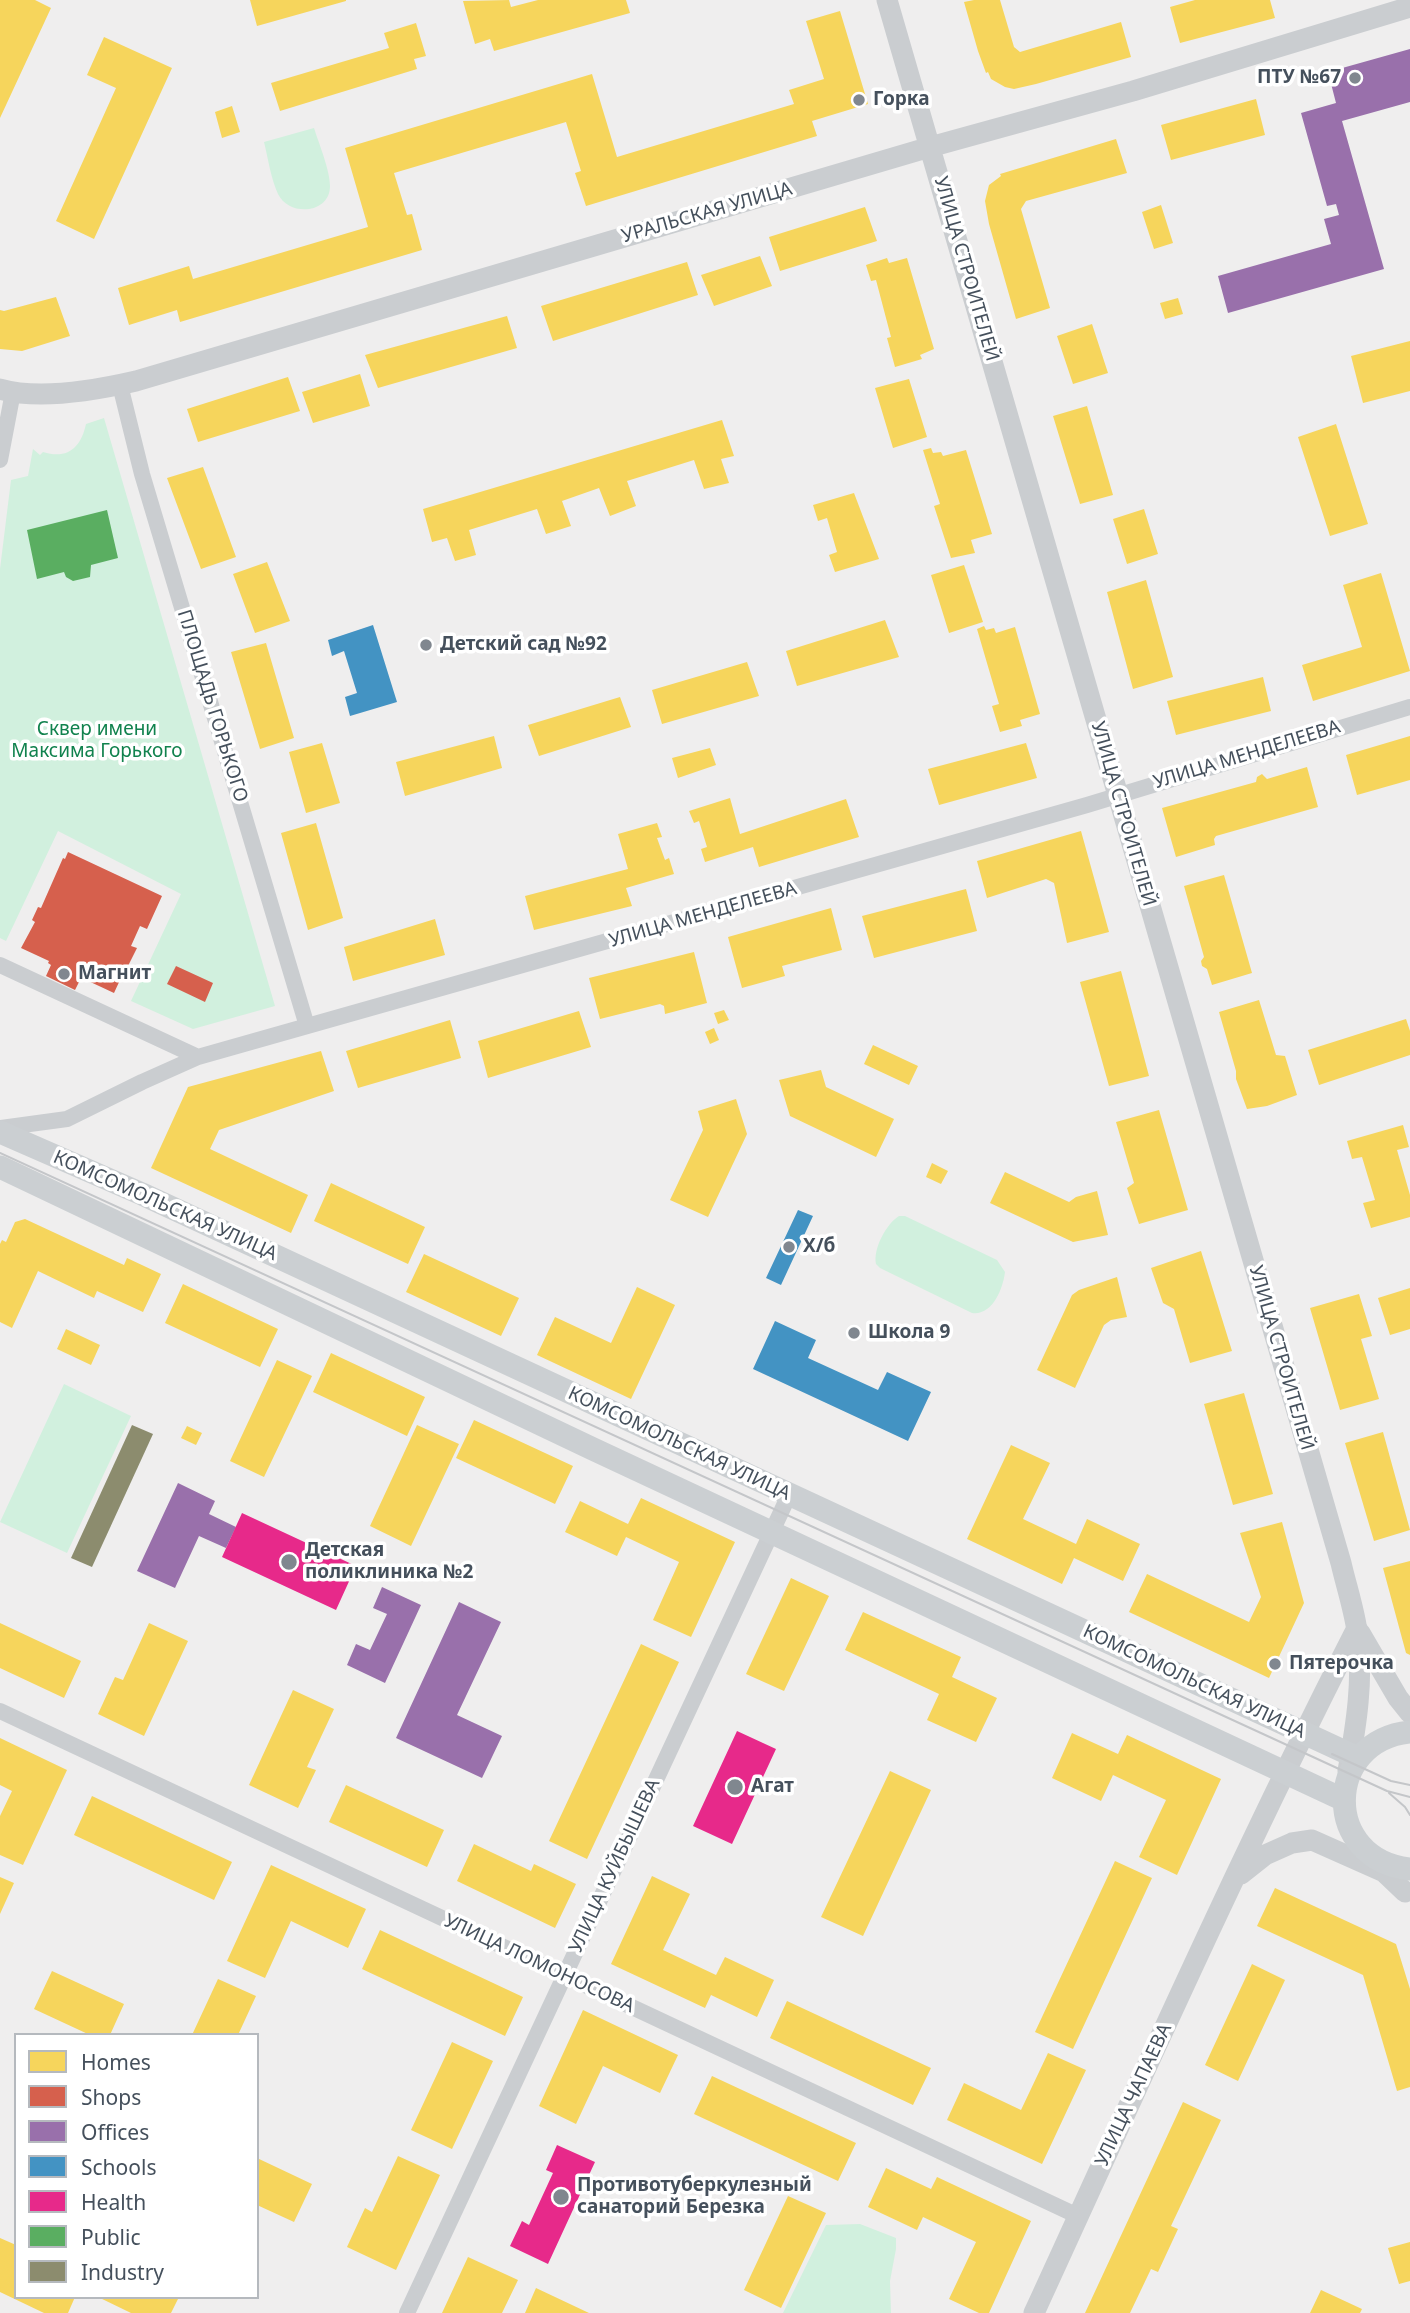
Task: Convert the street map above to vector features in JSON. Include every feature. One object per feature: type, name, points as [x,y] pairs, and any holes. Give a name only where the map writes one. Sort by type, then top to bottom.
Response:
[{"type":"main road","name":"КОМСОМОЛЬСКАЯ УЛИЦА","points":[[0,1130],[1354,1756]]},
{"type":"main road","name":"КОМСОМОЛЬСКАЯ УЛИЦА","points":[[0,1167],[1285,1773],[1344,1793]]},
{"type":"main road","points":[[1408,1886],[1376,1858],[1349,1827],[1344,1793],[1354,1756],[1382,1738],[1410,1732]]},
{"type":"street","name":"УЛИЦА СТРОИТЕЛЕЙ","points":[[887,0],[1341,1563],[1357,1628],[1359,1681],[1354,1756]]},
{"type":"street","name":"УРАЛЬСКАЯ УЛИЦА","points":[[7,391],[39,395],[120,385],[930,147],[1133,91],[1410,7]]},
{"type":"street","name":"ПЛОЩАДЬ ГОРЬКОГО","points":[[120,385],[142,474],[307,1026]]},
{"type":"street","points":[[0,460],[7,391]]},
{"type":"street","name":"УЛИЦА МЕНДЕЛЕЕВА","points":[[0,1130],[67,1119],[198,1057],[1117,795],[1410,707]]},
{"type":"street","points":[[0,965],[198,1057]]},
{"type":"street","name":"УЛИЦА КУЙБЫШЕВА","points":[[407,2313],[789,1495]]},
{"type":"street","name":"УЛИЦА СТРОИТЕЛЕЙ","points":[[1357,1628],[1393,1688],[1410,1704]]},
{"type":"street","name":"УЛИЦА ЧАПАЕВА","points":[[1034,2313],[1209,1932],[1304,1732],[1357,1628]]},
{"type":"street","name":"УЛИЦА СТРОИТЕЛЕЙ","points":[[1382,1670],[1410,1713]]},
{"type":"street","name":"УЛИЦА ЛОМОНОСОВА","points":[[0,1711],[1078,2216]]},
{"type":"street","points":[[1311,1840],[1384,1872],[1408,1886]]},
{"type":"street","name":"УЛИЦА ЧАПАЕВА","points":[[1236,1877],[1265,1855],[1292,1843],[1311,1840],[1350,1846],[1376,1858]]},
{"type":"green space","points":[[314,128],[330,186],[323,202],[316,207],[299,209],[283,201],[278,194],[264,142]]},
{"type":"green space","name":"Сквер имени Максима Горького","points":[[104,418],[275,1006],[193,1029],[131,1001],[181,894],[58,831],[6,941],[0,938],[0,569],[11,480],[28,476],[33,449],[40,455],[43,452],[66,453],[77,445],[86,424]]},
{"type":"green space","points":[[899,1216],[905,1216],[997,1260],[1005,1272],[1002,1286],[991,1306],[979,1313],[972,1313],[880,1268],[876,1264],[879,1244]]},
{"type":"green space","points":[[64,1384],[131,1416],[67,1553],[0,1522]]},
{"type":"green space","points":[[860,2224],[896,2238],[890,2281],[891,2313],[783,2313],[826,2225]]},
{"type":"building: Homes","points":[[0,0],[35,0],[51,8],[0,118]]},
{"type":"building: Homes","points":[[250,0],[346,0],[346,1],[257,26]]},
{"type":"building: Homes","points":[[509,0],[511,7],[538,0],[626,0],[630,13],[494,51],[490,39],[475,44],[463,1]]},
{"type":"building: Homes","points":[[1000,0],[1014,47],[1020,52],[1121,22],[1131,57],[1036,84],[1014,89],[1005,87],[986,73],[978,51],[964,2]]},
{"type":"building: Homes","points":[[1195,0],[1270,0],[1275,18],[1180,43],[1170,7]]},
{"type":"building: Homes","points":[[840,11],[868,104],[812,121],[817,136],[586,206],[575,173],[581,171],[566,122],[394,173],[407,215],[412,214],[422,250],[180,322],[177,310],[129,325],[118,288],[189,266],[193,279],[368,227],[345,148],[592,74],[617,157],[794,104],[789,90],[824,79],[806,21]]},
{"type":"building: Homes","points":[[416,23],[426,56],[414,59],[417,69],[280,111],[271,83],[389,48],[384,33]]},
{"type":"building: Homes","points":[[104,37],[172,68],[94,239],[56,221],[116,88],[87,75]]},
{"type":"building: Homes","points":[[1256,99],[1265,135],[1171,160],[1161,125]]},
{"type":"building: Homes","points":[[232,106],[240,132],[222,138],[215,112]]},
{"type":"building: Homes","points":[[1116,139],[1127,173],[1026,201],[1021,209],[1050,308],[1016,319],[989,224],[985,201],[989,185],[1001,176],[1000,174]]},
{"type":"building: Homes","points":[[1161,205],[1173,243],[1154,249],[1142,212]]},
{"type":"building: Homes","points":[[865,207],[877,241],[780,271],[769,237]]},
{"type":"building: Homes","points":[[760,256],[772,286],[714,306],[701,275]]},
{"type":"building: Homes","points":[[887,258],[889,263],[907,258],[934,349],[920,355],[922,359],[895,367],[887,338],[891,337],[876,280],[871,281],[866,265]]},
{"type":"building: Homes","points":[[687,262],[698,295],[553,341],[541,306]]},
{"type":"building: Homes","points":[[56,297],[70,336],[22,351],[0,349],[0,310]]},
{"type":"building: Homes","points":[[1178,298],[1183,314],[1165,319],[1160,303]]},
{"type":"building: Homes","points":[[507,316],[517,348],[378,388],[365,355]]},
{"type":"building: Homes","points":[[1092,324],[1108,373],[1073,384],[1057,336]]},
{"type":"building: Homes","points":[[1410,341],[1410,391],[1363,403],[1351,356]]},
{"type":"building: Homes","points":[[360,374],[370,406],[313,423],[302,392]]},
{"type":"building: Homes","points":[[288,377],[300,411],[198,442],[187,409]]},
{"type":"building: Homes","points":[[909,379],[927,437],[893,448],[875,388]]},
{"type":"building: Homes","points":[[1087,406],[1113,495],[1080,504],[1053,416]]},
{"type":"building: Homes","points":[[722,420],[734,456],[721,459],[729,483],[704,489],[694,460],[627,481],[636,506],[610,516],[599,488],[562,501],[571,526],[546,534],[537,509],[469,530],[476,555],[455,561],[447,538],[432,542],[423,509]]},
{"type":"building: Homes","points":[[1336,424],[1368,524],[1330,536],[1298,437]]},
{"type":"building: Homes","points":[[931,448],[933,453],[941,452],[943,456],[966,450],[992,534],[971,540],[975,553],[951,558],[934,506],[940,504],[923,450]]},
{"type":"building: Homes","points":[[203,467],[236,557],[201,569],[167,478]]},
{"type":"building: Homes","points":[[854,493],[879,559],[835,572],[829,555],[837,552],[827,518],[818,521],[813,505]]},
{"type":"building: Homes","points":[[1144,509],[1158,554],[1127,564],[1113,519]]},
{"type":"building: Homes","points":[[267,562],[290,621],[255,633],[233,574]]},
{"type":"building: Homes","points":[[964,565],[983,622],[949,633],[931,575]]},
{"type":"building: Homes","points":[[1381,573],[1410,671],[1313,701],[1302,665],[1362,647],[1343,585]]},
{"type":"building: Homes","points":[[1146,580],[1173,677],[1133,689],[1107,592]]},
{"type":"building: Homes","points":[[885,620],[899,657],[797,686],[786,651]]},
{"type":"building: Homes","points":[[984,626],[986,630],[994,628],[996,633],[1015,627],[1040,714],[1020,720],[1022,726],[1000,732],[992,706],[999,704],[977,629]]},
{"type":"building: Homes","points":[[266,643],[294,738],[260,749],[231,652]]},
{"type":"building: Homes","points":[[747,662],[759,696],[662,724],[652,690]]},
{"type":"building: Homes","points":[[1263,677],[1271,711],[1176,735],[1167,701]]},
{"type":"building: Homes","points":[[620,697],[631,727],[539,756],[528,725]]},
{"type":"building: Homes","points":[[494,736],[502,768],[405,796],[396,762]]},
{"type":"building: Homes","points":[[1410,736],[1410,780],[1357,795],[1346,755]]},
{"type":"building: Homes","points":[[322,743],[340,803],[306,813],[289,752]]},
{"type":"building: Homes","points":[[1026,743],[1037,778],[939,805],[928,769]]},
{"type":"building: Homes","points":[[710,748],[716,765],[678,778],[672,758]]},
{"type":"building: Homes","points":[[1307,767],[1318,807],[1216,836],[1215,845],[1176,857],[1162,808],[1256,782],[1257,777],[1262,774],[1267,779]]},
{"type":"building: Homes","points":[[730,798],[740,834],[846,799],[859,837],[759,867],[753,847],[705,862],[701,849],[707,847],[699,821],[694,823],[689,811]]},
{"type":"building: Homes","points":[[316,823],[343,918],[308,930],[281,833]]},
{"type":"building: Homes","points":[[657,823],[662,837],[657,838],[665,860],[669,858],[674,874],[626,888],[632,906],[534,930],[525,896],[628,869],[618,834]]},
{"type":"building: Homes","points":[[1081,831],[1109,932],[1067,943],[1054,883],[1046,879],[987,898],[977,861]]},
{"type":"building: Homes","points":[[1224,875],[1252,973],[1212,985],[1207,969],[1202,966],[1204,957],[1184,886]]},
{"type":"building: Homes","points":[[966,889],[977,931],[874,958],[862,916]]},
{"type":"building: Homes","points":[[831,908],[842,950],[782,966],[785,976],[742,988],[728,937]]},
{"type":"building: Homes","points":[[435,919],[445,955],[353,981],[344,947]]},
{"type":"building: Homes","points":[[694,952],[707,1003],[665,1014],[664,1006],[660,1004],[600,1019],[589,978]]},
{"type":"building: Homes","points":[[1121,971],[1149,1076],[1109,1086],[1080,982]]},
{"type":"building: Homes","points":[[1259,1000],[1276,1055],[1285,1056],[1297,1095],[1267,1106],[1247,1109],[1236,1079],[1219,1012]]},
{"type":"building: Homes","points":[[724,1010],[729,1020],[718,1024],[714,1013]]},
{"type":"building: Homes","points":[[579,1011],[591,1047],[488,1078],[478,1041]]},
{"type":"building: Homes","points":[[1406,1019],[1410,1031],[1410,1055],[1319,1085],[1308,1050]]},
{"type":"building: Homes","points":[[450,1020],[461,1058],[358,1088],[346,1051]]},
{"type":"building: Homes","points":[[714,1028],[719,1040],[710,1044],[705,1032]]},
{"type":"building: Homes","points":[[873,1045],[918,1066],[909,1085],[864,1064]]},
{"type":"building: Homes","points":[[321,1051],[334,1091],[219,1130],[210,1149],[308,1195],[291,1233],[151,1168],[188,1087]]},
{"type":"building: Homes","points":[[821,1070],[826,1087],[894,1119],[876,1157],[790,1116],[779,1080]]},
{"type":"building: Homes","points":[[736,1099],[747,1134],[708,1217],[670,1200],[703,1130],[698,1111]]},
{"type":"building: Homes","points":[[1159,1110],[1188,1210],[1139,1224],[1127,1188],[1134,1183],[1116,1122]]},
{"type":"building: Homes","points":[[1403,1125],[1409,1147],[1397,1150],[1410,1195],[1410,1217],[1371,1228],[1363,1203],[1375,1200],[1362,1157],[1352,1159],[1347,1141]]},
{"type":"building: Homes","points":[[932,1163],[948,1171],[941,1184],[926,1177]]},
{"type":"building: Homes","points":[[1005,1172],[1069,1202],[1097,1191],[1108,1235],[1073,1242],[990,1203]]},
{"type":"building: Homes","points":[[331,1183],[425,1227],[408,1264],[314,1221]]},
{"type":"building: Homes","points":[[25,1219],[124,1265],[127,1258],[161,1274],[143,1312],[97,1291],[94,1298],[38,1271],[12,1328],[0,1322],[0,1244],[2,1240],[6,1242],[15,1222]]},
{"type":"building: Homes","points":[[1201,1251],[1232,1351],[1190,1363],[1174,1309],[1163,1303],[1151,1268]]},
{"type":"building: Homes","points":[[424,1254],[519,1298],[501,1336],[406,1292]]},
{"type":"building: Homes","points":[[1117,1277],[1127,1317],[1111,1320],[1104,1325],[1075,1388],[1037,1370],[1072,1295]]},
{"type":"building: Homes","points":[[183,1284],[278,1329],[260,1367],[165,1323]]},
{"type":"building: Homes","points":[[637,1287],[675,1305],[631,1399],[537,1355],[555,1317],[611,1343]]},
{"type":"building: Homes","points":[[1410,1288],[1410,1329],[1390,1335],[1378,1298]]},
{"type":"building: Homes","points":[[1359,1294],[1372,1336],[1361,1339],[1379,1399],[1340,1410],[1310,1308]]},
{"type":"building: Homes","points":[[66,1329],[100,1345],[91,1365],[57,1349]]},
{"type":"building: Homes","points":[[331,1353],[425,1397],[407,1436],[313,1392]]},
{"type":"building: Homes","points":[[277,1360],[312,1376],[264,1477],[230,1461]]},
{"type":"building: Homes","points":[[1244,1393],[1273,1494],[1233,1505],[1204,1404]]},
{"type":"building: Homes","points":[[474,1420],[573,1466],[555,1504],[456,1458]]},
{"type":"building: Homes","points":[[417,1425],[459,1444],[411,1546],[370,1526]]},
{"type":"building: Homes","points":[[187,1426],[202,1433],[196,1445],[181,1438]]},
{"type":"building: Homes","points":[[1383,1432],[1410,1530],[1374,1541],[1345,1443]]},
{"type":"building: Homes","points":[[1011,1445],[1050,1463],[1023,1519],[1076,1544],[1087,1519],[1140,1544],[1123,1581],[1074,1558],[1062,1584],[967,1539]]},
{"type":"building: Homes","points":[[641,1498],[735,1542],[691,1637],[653,1620],[679,1562],[626,1537],[617,1556],[565,1532],[580,1501],[628,1524]]},
{"type":"building: Homes","points":[[1282,1522],[1304,1603],[1269,1678],[1129,1612],[1147,1574],[1249,1622],[1261,1597],[1240,1533]]},
{"type":"building: Homes","points":[[1410,1561],[1410,1655],[1406,1653],[1383,1568]]},
{"type":"building: Homes","points":[[791,1578],[829,1596],[784,1691],[746,1674]]},
{"type":"building: Homes","points":[[863,1612],[961,1657],[952,1677],[997,1698],[976,1742],[927,1720],[939,1694],[845,1650]]},
{"type":"building: Homes","points":[[0,1623],[81,1661],[64,1698],[0,1668]]},
{"type":"building: Homes","points":[[149,1623],[188,1641],[144,1736],[98,1714],[115,1677],[123,1680]]},
{"type":"building: Homes","points":[[641,1644],[679,1662],[587,1859],[549,1841]]},
{"type":"building: Homes","points":[[293,1690],[334,1709],[307,1767],[316,1770],[298,1808],[249,1785]]},
{"type":"building: Homes","points":[[1072,1733],[1118,1754],[1127,1735],[1221,1779],[1177,1875],[1139,1857],[1166,1800],[1113,1775],[1101,1801],[1052,1778]]},
{"type":"building: Homes","points":[[0,1738],[67,1770],[23,1865],[0,1855],[0,1816],[12,1791],[0,1785]]},
{"type":"building: Homes","points":[[890,1771],[931,1790],[863,1936],[821,1917]]},
{"type":"building: Homes","points":[[346,1785],[444,1830],[427,1867],[329,1822]]},
{"type":"building: Homes","points":[[92,1796],[232,1862],[214,1900],[74,1835]]},
{"type":"building: Homes","points":[[474,1844],[531,1871],[534,1864],[576,1884],[555,1928],[457,1881]]},
{"type":"building: Homes","points":[[1115,1861],[1152,1878],[1073,2049],[1035,2032]]},
{"type":"building: Homes","points":[[271,1865],[366,1909],[348,1948],[291,1921],[265,1978],[227,1961]]},
{"type":"building: Homes","points":[[652,1876],[690,1894],[663,1950],[716,1975],[725,1957],[774,1980],[757,2017],[711,1995],[705,2008],[611,1964]]},
{"type":"building: Homes","points":[[0,1877],[14,1883],[0,1914]]},
{"type":"building: Homes","points":[[1275,1888],[1396,1944],[1410,1989],[1410,2087],[1397,2091],[1363,1975],[1257,1926]]},
{"type":"building: Homes","points":[[380,1930],[523,1997],[505,2036],[362,1969]]},
{"type":"building: Homes","points":[[1252,1964],[1285,1980],[1238,2081],[1205,2065]]},
{"type":"building: Homes","points":[[52,1971],[124,2004],[111,2033],[86,2033],[34,2009]]},
{"type":"building: Homes","points":[[218,1979],[256,1996],[239,2033],[193,2033]]},
{"type":"building: Homes","points":[[787,2001],[931,2068],[913,2105],[770,2038]]},
{"type":"building: Homes","points":[[583,2010],[678,2055],[660,2093],[603,2066],[576,2124],[539,2106]]},
{"type":"building: Homes","points":[[452,2042],[493,2061],[452,2149],[411,2130]]},
{"type":"building: Homes","points":[[1048,2053],[1086,2070],[1042,2164],[947,2120],[964,2083],[1021,2110]]},
{"type":"building: Homes","points":[[712,2076],[856,2143],[838,2181],[694,2114]]},
{"type":"building: Homes","points":[[1183,2102],[1221,2120],[1171,2226],[1178,2229],[1158,2272],[1151,2269],[1130,2313],[1085,2313]]},
{"type":"building: Homes","points":[[398,2156],[440,2175],[396,2270],[347,2247],[365,2208],[372,2212]]},
{"type":"building: Homes","points":[[259,2159],[312,2184],[294,2222],[259,2206]]},
{"type":"building: Homes","points":[[886,2168],[931,2189],[937,2177],[1031,2221],[989,2313],[979,2313],[949,2299],[976,2242],[923,2217],[917,2230],[868,2207]]},
{"type":"building: Homes","points":[[788,2196],[826,2213],[781,2308],[744,2290]]},
{"type":"building: Homes","points":[[0,2238],[14,2244],[14,2299],[0,2292]]},
{"type":"building: Homes","points":[[1410,2242],[1410,2281],[1399,2284],[1388,2248]]},
{"type":"building: Homes","points":[[468,2257],[518,2280],[502,2313],[442,2313]]},
{"type":"building: Homes","points":[[536,2288],[589,2313],[525,2313]]},
{"type":"building: Homes","points":[[1321,2290],[1362,2309],[1360,2313],[1310,2313]]},
{"type":"building: Homes","points":[[15,2299],[74,2299],[68,2313],[44,2313]]},
{"type":"building: Homes","points":[[102,2299],[178,2299],[171,2313],[131,2313]]},
{"type":"building: Shops","points":[[68,852],[162,896],[147,929],[140,926],[131,946],[137,948],[125,972],[119,969],[115,978],[120,980],[114,993],[84,979],[80,980],[75,990],[46,976],[51,965],[49,961],[21,948],[35,922],[32,920],[38,907],[41,908]]},
{"type":"building: Shops","points":[[176,966],[213,983],[205,1002],[167,984]]},
{"type":"building: Offices","points":[[1410,49],[1410,102],[1342,121],[1384,269],[1228,313],[1218,276],[1331,244],[1324,219],[1339,215],[1336,204],[1327,206],[1301,113],[1336,103],[1328,72]]},
{"type":"building: Offices","points":[[178,1483],[215,1501],[209,1514],[236,1527],[226,1548],[199,1536],[175,1588],[137,1571]]},
{"type":"building: Offices","points":[[382,1587],[421,1605],[385,1683],[347,1665],[356,1644],[370,1650],[387,1614],[373,1608]]},
{"type":"building: Offices","points":[[459,1602],[501,1622],[457,1715],[502,1736],[482,1778],[396,1738]]},
{"type":"building: Schools","points":[[373,625],[397,702],[350,716],[345,697],[357,693],[344,651],[332,656],[328,640]]},
{"type":"building: Schools","name":"Х/б","points":[[798,1210],[813,1216],[781,1285],[766,1278]]},
{"type":"building: Schools","points":[[775,1321],[816,1340],[808,1358],[878,1390],[887,1372],[931,1392],[908,1441],[753,1369]]},
{"type":"building: Health","name":"Детская поликлиника №2","points":[[242,1513],[356,1566],[336,1610],[222,1557]]},
{"type":"building: Health","name":"Агат","points":[[737,1731],[776,1749],[732,1844],[693,1826]]},
{"type":"building: Health","name":"Противотуберкулезный санаторий Березка","points":[[557,2145],[595,2162],[548,2264],[510,2246],[522,2221],[529,2225],[553,2173],[546,2170]]},
{"type":"building: Public","points":[[107,510],[118,558],[91,565],[90,577],[73,581],[66,577],[64,572],[37,579],[27,530]]},
{"type":"building: Industry","points":[[132,1425],[153,1434],[92,1567],[71,1558]]},
{"type":"tram line","points":[[0,1153],[1387,1791],[1410,1797]]},
{"type":"tram line","points":[[1332,1754],[1391,1781],[1410,1785]]},
{"type":"tram line","points":[[1389,1793],[1410,1815]]},
{"type":"place","name":"ПТУ №67","points":[[1355,78]]},
{"type":"place","name":"Горка","points":[[859,100]]},
{"type":"place","name":"Детский сад №92","points":[[426,645]]},
{"type":"place","name":"Магнит","points":[[64,974]]},
{"type":"place","name":"Х/б","points":[[789,1247]]},
{"type":"place","name":"Школа 9","points":[[854,1333]]},
{"type":"place","name":"Детская поликлиника №2","points":[[289,1562]]},
{"type":"place","name":"Пятерочка","points":[[1275,1664]]},
{"type":"place","name":"Агат","points":[[735,1787]]},
{"type":"place","name":"Противотуберкулезный санаторий Березка","points":[[561,2197]]}]
